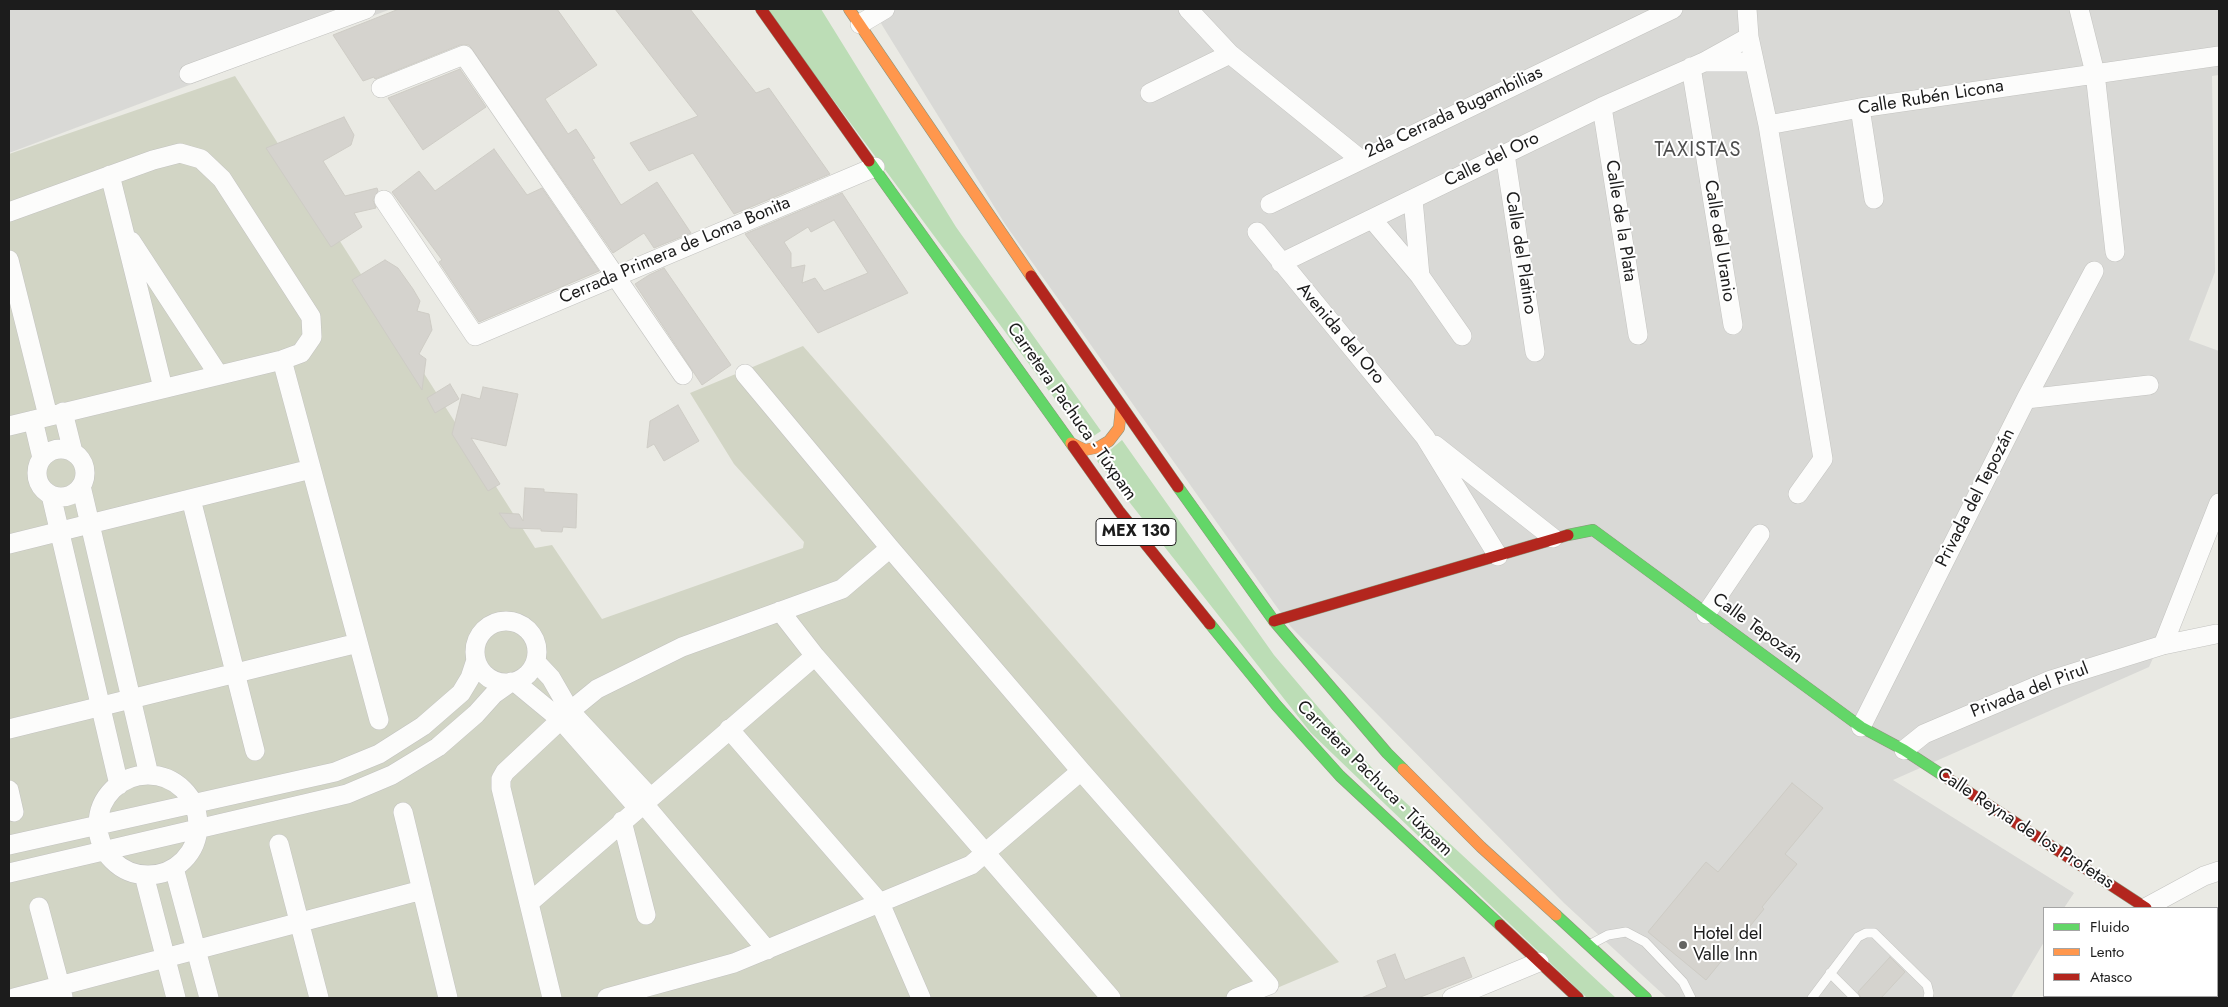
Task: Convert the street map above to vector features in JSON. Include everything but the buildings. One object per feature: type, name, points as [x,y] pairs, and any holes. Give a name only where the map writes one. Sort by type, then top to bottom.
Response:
[{"type":"main road","name":"Carretera Pachuca - Túxpam","points":[[761,9],[1119,511],[1277,706],[1340,776],[1578,998]]},
{"type":"main road","name":"Carretera Pachuca - Túxpam","points":[[854,16],[1120,408],[1274,621],[1387,753],[1481,847],[1646,998]]},
{"type":"main road","points":[[1071,443],[1085,450],[1100,447],[1109,442],[1118,428],[1120,408]]},
{"type":"main road","name":"Calle Tepozán","points":[[1553,538],[1593,530],[1861,726],[1904,750]]},
{"type":"main road","points":[[1274,621],[1498,556],[1553,538]]},
{"type":"main road","name":"Calle Reyna de los Profetas","points":[[1904,750],[2144,907]]},
{"type":"street","points":[[854,16],[884,9]]},
{"type":"street","name":"2da Cerrada Bugambilias","points":[[1188,9],[1230,54],[1360,159],[1673,9]]},
{"type":"street","points":[[1747,9],[1749,37],[1768,124],[1823,459],[1798,494]]},
{"type":"street","points":[[2079,9],[2095,73],[2115,252]]},
{"type":"street","points":[[189,74],[352,11]]},
{"type":"street","name":"Calle del Oro","points":[[1281,263],[1602,107],[1697,64],[1749,37]]},
{"type":"street","points":[[381,88],[464,54],[683,375]]},
{"type":"street","points":[[1150,94],[1230,54]]},
{"type":"street","name":"Calle Rubén Licona","points":[[1768,124],[1860,108],[2219,56]]},
{"type":"street","name":"Calle del Oro","points":[[1697,64],[1754,62]]},
{"type":"street","name":"Calle del Uranio","points":[[1697,64],[1733,326]]},
{"type":"street","name":"Calle de la Plata","points":[[1602,107],[1638,335]]},
{"type":"street","points":[[1860,108],[1874,199]]},
{"type":"street","points":[[9,212],[153,160],[180,153],[202,159],[222,179],[311,317],[312,338],[301,353],[282,360],[9,426]]},
{"type":"street","name":"Calle del Platino","points":[[1505,154],[1536,352]]},
{"type":"street","points":[[1270,204],[1360,159]]},
{"type":"street","name":"Cerrada Primera de Loma Bonita","points":[[384,200],[475,336],[875,167]]},
{"type":"street","points":[[110,176],[163,388]]},
{"type":"street","points":[[1413,199],[1420,276]]},
{"type":"street","points":[[1372,219],[1420,276],[1462,336]]},
{"type":"street","points":[[124,230],[218,374]]},
{"type":"street","name":"Avenida del Oro","points":[[1257,232],[1425,437],[1498,556]]},
{"type":"street","points":[[9,260],[48,416],[73,452],[81,460],[84,468],[85,475],[81,486],[73,494],[66,496],[51,494],[40,486],[37,479],[37,470],[42,458],[48,416]]},
{"type":"street","name":"Privada del Tepozán","points":[[1861,726],[2026,399],[2094,271]]},
{"type":"street","points":[[282,360],[379,720]]},
{"type":"street","points":[[745,374],[890,548],[1081,771],[1269,985],[1236,998]]},
{"type":"street","points":[[2026,399],[2149,385]]},
{"type":"street","name":"Avenida del Oro","points":[[1425,437],[1553,538]]},
{"type":"street","points":[[42,458],[51,451],[59,449],[73,452]]},
{"type":"street","points":[[9,544],[312,469]]},
{"type":"street","points":[[81,486],[149,775]]},
{"type":"street","points":[[51,494],[119,785]]},
{"type":"street","points":[[191,499],[255,751]]},
{"type":"street","points":[[2162,645],[2219,503]]},
{"type":"street","points":[[1706,614],[1760,534]]},
{"type":"street","points":[[552,998],[502,788],[501,779],[504,772],[597,689],[682,647],[842,589],[890,548]]},
{"type":"street","points":[[780,611],[815,656],[1111,998]]},
{"type":"street","points":[[9,873],[347,794],[392,775],[438,747],[476,714],[494,694],[513,682],[531,671],[536,662],[538,652],[536,642],[531,632],[523,625],[507,621],[492,624],[483,631],[475,651],[480,669],[496,681],[513,682],[566,715],[767,950]]},
{"type":"street","name":"Privada del Pirul","points":[[1904,750],[1924,734],[2050,680],[2162,645],[2216,634]]},
{"type":"street","points":[[9,729],[358,643]]},
{"type":"street","points":[[529,902],[815,656]]},
{"type":"street","points":[[9,845],[334,772],[378,754],[423,726],[461,693],[470,678],[476,660]]},
{"type":"street","points":[[536,662],[551,678],[566,715]]},
{"type":"street","points":[[729,729],[880,903],[921,998]]},
{"type":"street","points":[[607,998],[666,991],[971,866],[1081,771]]},
{"type":"street","points":[[149,775],[173,781],[185,790],[194,804],[199,822],[197,840],[189,855],[174,868],[160,874],[144,876],[126,871],[112,860],[105,851],[98,832],[98,816],[104,801],[126,780],[149,775]]},
{"type":"street","points":[[9,790],[14,812]]},
{"type":"street","points":[[403,812],[448,998]]},
{"type":"street","points":[[622,821],[646,915]]},
{"type":"street","points":[[279,844],[319,998]]},
{"type":"street","points":[[174,868],[209,998]]},
{"type":"street","points":[[2148,907],[2204,876],[2219,871]]},
{"type":"street","points":[[144,876],[176,998]]},
{"type":"street","points":[[14,998],[62,992],[165,958],[422,890]]},
{"type":"street","points":[[39,906],[62,992]]},
{"type":"street","points":[[1452,998],[1539,962]]},
{"type":"lane","points":[[1589,945],[1608,935],[1626,932],[1645,942],[1683,982],[1691,998]]},
{"type":"lane","points":[[1812,998],[1858,937],[1866,933],[1874,933],[1927,985],[1928,998]]},
{"type":"lane","points":[[1830,973],[1856,998]]},
{"type":"shaded area","points":[[9,9],[391,9],[9,153]]},
{"type":"shaded area","name":"TAXISTAS","points":[[874,9],[2219,9],[2219,75],[2212,76],[2215,272],[2189,340],[2219,351],[2219,513],[2149,667],[1893,780],[2074,893],[2065,907],[2043,907],[2043,944],[2011,998],[1667,998],[1564,903],[1291,627],[1005,224]]},
{"type":"shaded area","points":[[235,76],[535,548],[552,545],[602,619],[803,548],[804,542],[734,464],[690,393],[803,346],[1339,962],[1253,998],[9,998],[9,154]]},
{"type":"green space","points":[[766,9],[821,9],[956,227],[1101,431],[1086,441]]},
{"type":"green space","points":[[1122,440],[1274,655],[1329,720],[1390,788],[1616,998],[1587,998],[1311,733],[1097,461]]},
{"type":"traffic: fast","points":[[869,161],[1073,446]]},
{"type":"traffic: fast","points":[[1178,487],[1274,621],[1387,753],[1403,769]]},
{"type":"traffic: fast","points":[[1568,535],[1593,530],[1861,727],[1904,750],[1947,778]]},
{"type":"traffic: fast","points":[[1210,624],[1277,706],[1340,776],[1500,925]]},
{"type":"traffic: fast","points":[[1556,915],[1646,998]]},
{"type":"traffic: slow","points":[[849,9],[1031,276]]},
{"type":"traffic: slow","points":[[1071,443],[1085,450],[1099,447],[1109,441],[1119,428],[1121,408]]},
{"type":"traffic: slow","points":[[1403,769],[1481,847],[1556,915]]},
{"type":"traffic: jam","points":[[761,9],[869,161]]},
{"type":"traffic: jam","points":[[1031,276],[1178,487]]},
{"type":"traffic: jam","points":[[1073,446],[1119,511],[1210,624]]},
{"type":"traffic: jam","points":[[1274,621],[1568,535]]},
{"type":"traffic: jam","points":[[1947,778],[2144,907]]},
{"type":"traffic: jam","points":[[1500,925],[1578,998]]},
{"type":"place","name":"Hotel del Valle Inn","points":[[1683,945]]},
{"type":"district","name":"TAXISTAS","points":[[1698,151]]}]
